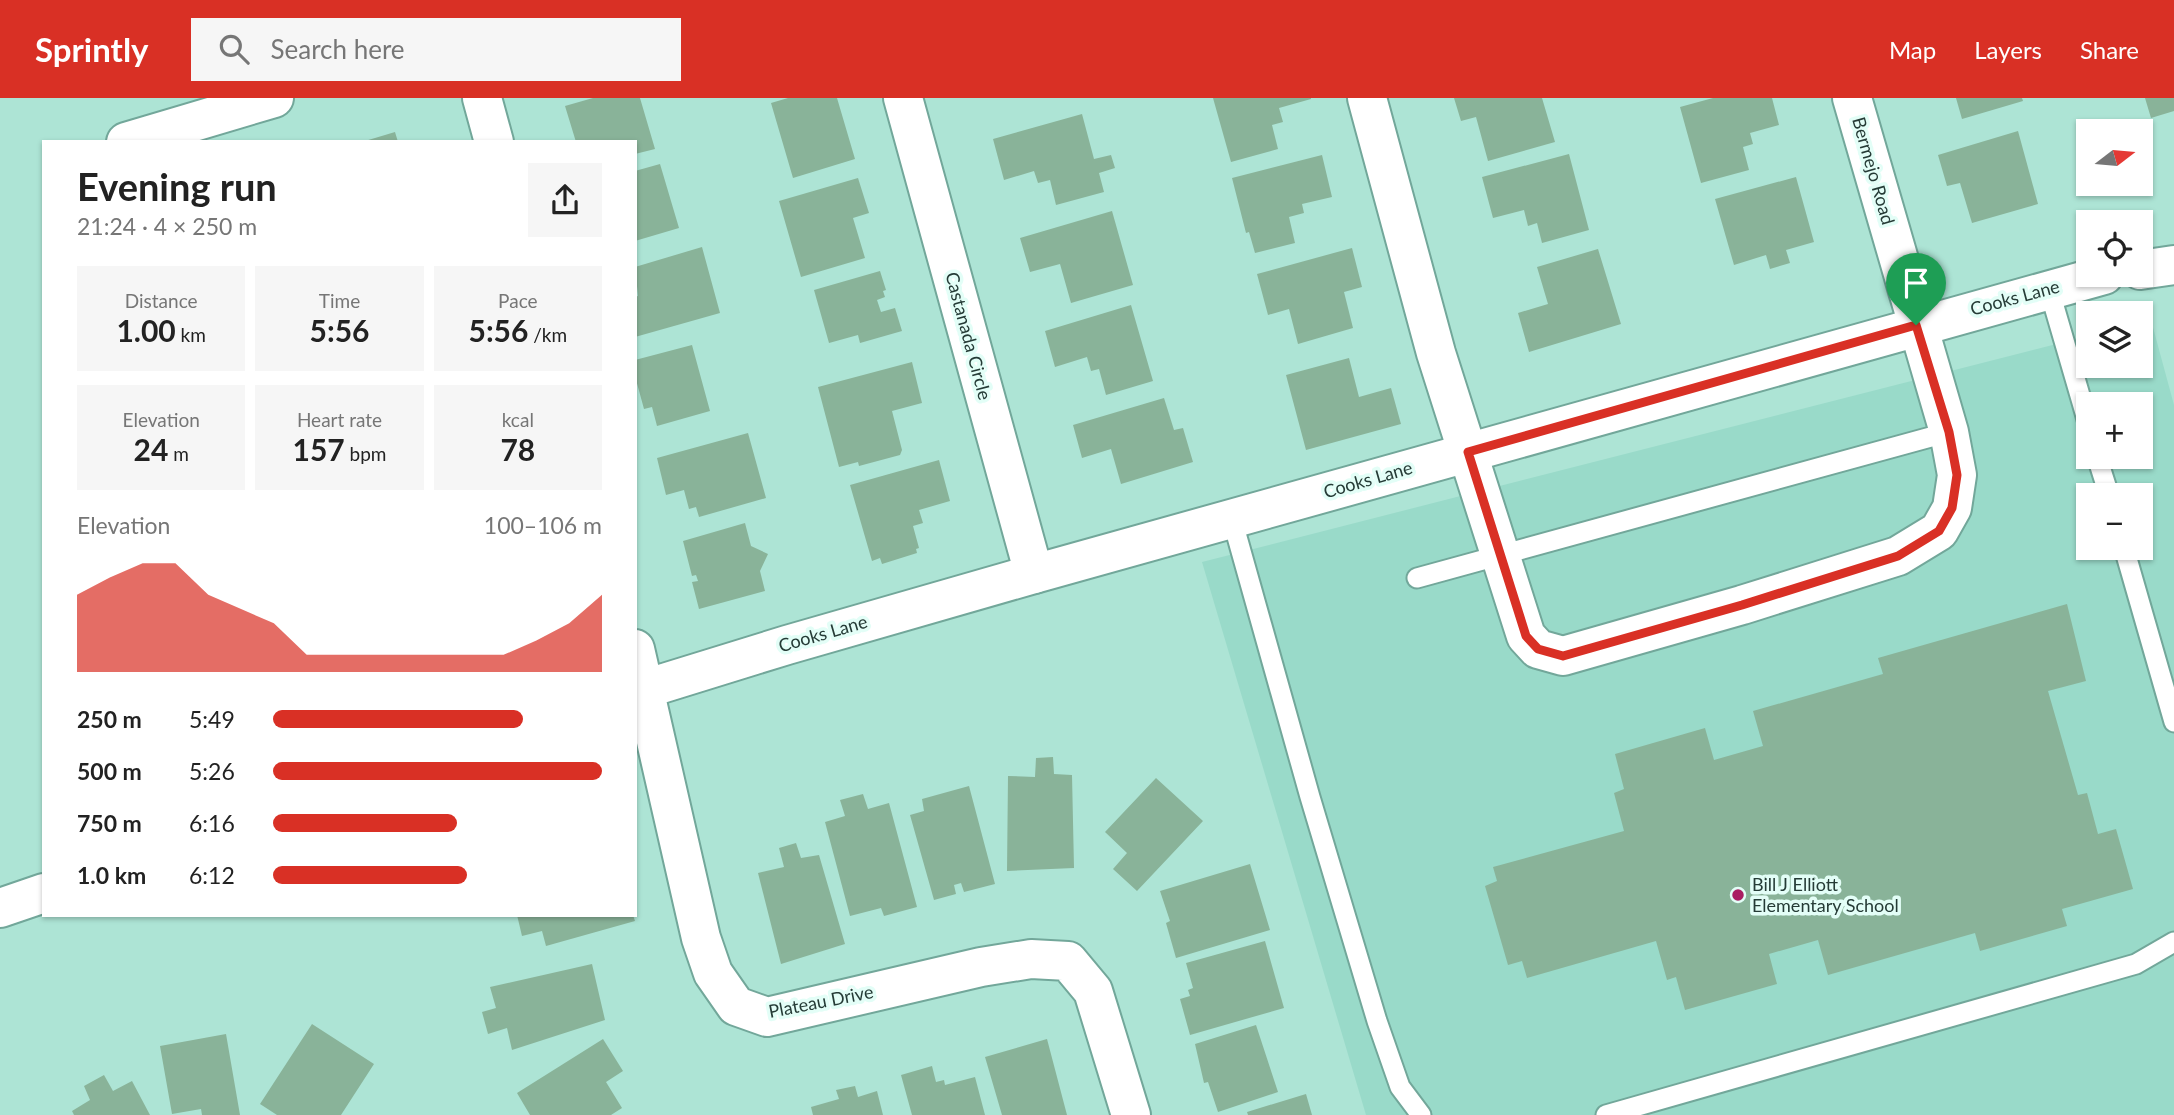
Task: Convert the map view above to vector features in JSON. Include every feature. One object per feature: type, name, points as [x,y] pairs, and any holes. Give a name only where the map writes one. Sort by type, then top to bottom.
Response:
[{"type":"street","points":[[134,140],[274,98]]},
{"type":"street","points":[[482,98],[494,140]]},
{"type":"street","name":"Castanada Circle","points":[[903,98],[1034,574]]},
{"type":"street","points":[[1367,98],[1436,354],[1468,452]]},
{"type":"street","name":"Bermejo Road","points":[[1468,452],[1526,636],[1538,649],[1563,656],[1742,605],[1898,556],[1939,531],[1952,508],[1957,475],[1949,432],[1852,98]]},
{"type":"street","points":[[2153,268],[2174,265]]},
{"type":"street","name":"Cooks Lane","points":[[641,691],[787,645],[1034,574],[2076,282]]},
{"type":"street","points":[[637,663],[641,691]]},
{"type":"street","name":"Plateau Drive","points":[[641,691],[701,938],[713,974],[736,1006],[767,1017],[981,967],[1031,959],[1068,961],[1093,990],[1130,1115]]},
{"type":"street","points":[[0,908],[42,894]]},
{"type":"lane","points":[[2049,289],[2079,392]]},
{"type":"lane","points":[[1417,578],[1949,432]]},
{"type":"lane","points":[[1231,519],[1377,1021],[1400,1087],[1421,1115]]},
{"type":"lane","points":[[2127,560],[2174,722]]},
{"type":"lane","points":[[1605,1115],[2136,964],[2174,942]]},
{"type":"shaded area","name":"Bill J Elliott Elementary School","points":[[2153,327],[2174,405],[2174,1115],[1366,1115],[1202,562],[2076,339],[2076,378],[2153,378]]},
{"type":"building","points":[[593,98],[640,98],[655,149],[637,154],[637,140],[575,140],[565,106]]},
{"type":"building","points":[[788,98],[837,98],[855,159],[793,178],[771,103]]},
{"type":"building","points":[[1213,98],[1311,99],[1279,108],[1283,122],[1272,125],[1278,149],[1231,162]]},
{"type":"building","points":[[1454,98],[1542,98],[1555,142],[1488,161],[1476,117],[1461,121]]},
{"type":"building","points":[[1713,98],[1772,98],[1779,125],[1750,133],[1753,144],[1743,147],[1749,170],[1701,183],[1680,107]]},
{"type":"building","points":[[1956,98],[2022,98],[2023,101],[1962,119]]},
{"type":"building","points":[[2145,98],[2174,98],[2174,111],[2151,118]]},
{"type":"building","points":[[1082,114],[1094,159],[1111,155],[1115,168],[1099,173],[1104,192],[1056,205],[1050,180],[1038,183],[1034,171],[1004,180],[993,139]]},
{"type":"building","points":[[2018,131],[2038,204],[1972,223],[1960,183],[1947,186],[1938,155]]},
{"type":"building","points":[[395,132],[397,140],[368,140]]},
{"type":"building","points":[[1569,154],[1589,230],[1542,243],[1537,223],[1528,226],[1524,210],[1493,218],[1482,177]]},
{"type":"building","points":[[1322,155],[1332,197],[1302,204],[1304,213],[1289,217],[1295,243],[1255,253],[1249,232],[1246,233],[1232,178]]},
{"type":"building","points":[[660,164],[679,228],[637,240],[637,170]]},
{"type":"building","points":[[1796,177],[1814,242],[1786,250],[1790,263],[1770,269],[1766,255],[1734,265],[1715,199]]},
{"type":"building","points":[[858,178],[869,213],[853,218],[865,258],[801,277],[779,201]]},
{"type":"building","points":[[1112,211],[1133,285],[1071,303],[1060,264],[1030,272],[1020,238]]},
{"type":"building","points":[[702,247],[720,313],[637,336],[637,266]]},
{"type":"building","points":[[1352,248],[1362,287],[1344,292],[1353,328],[1298,344],[1289,309],[1268,315],[1257,274]]},
{"type":"building","points":[[1598,249],[1621,324],[1529,352],[1518,313],[1548,304],[1537,267]]},
{"type":"building","points":[[880,271],[886,290],[883,291],[885,297],[877,300],[881,312],[895,308],[902,331],[860,343],[858,335],[829,343],[814,290]]},
{"type":"building","points":[[1131,305],[1153,381],[1106,395],[1099,369],[1091,371],[1087,357],[1055,367],[1045,331]]},
{"type":"building","points":[[692,345],[710,411],[657,426],[652,407],[644,409],[637,383],[637,359]]},
{"type":"building","points":[[1349,358],[1359,397],[1391,388],[1401,424],[1306,450],[1286,375]]},
{"type":"building","points":[[912,362],[922,403],[892,411],[902,450],[900,455],[859,466],[858,462],[839,467],[818,387]]},
{"type":"building","points":[[1164,398],[1174,430],[1183,428],[1193,462],[1121,484],[1111,449],[1082,458],[1073,425]]},
{"type":"building","points":[[748,433],[766,498],[699,517],[696,507],[689,509],[684,490],[666,495],[657,458]]},
{"type":"building","points":[[939,460],[950,501],[919,510],[923,523],[913,526],[919,548],[916,549],[917,553],[882,564],[880,558],[872,561],[850,485]]},
{"type":"building","points":[[745,523],[751,546],[768,554],[760,571],[765,591],[699,609],[692,582],[698,581],[696,575],[692,576],[683,541]]},
{"type":"building","points":[[2067,604],[2086,681],[2048,691],[2078,795],[2087,793],[2098,834],[2116,829],[2133,889],[2062,909],[2067,926],[1980,951],[1975,933],[1828,975],[1818,940],[1769,954],[1777,984],[1685,1010],[1676,977],[1667,980],[1656,941],[1527,978],[1522,961],[1508,965],[1485,886],[1497,881],[1493,867],[1624,831],[1614,793],[1624,789],[1615,754],[1705,728],[1714,760],[1763,746],[1753,711],[1883,674],[1878,658]]},
{"type":"building","points":[[1053,757],[1054,774],[1072,775],[1074,868],[1007,871],[1008,776],[1035,777],[1036,758]]},
{"type":"building","points":[[1156,778],[1203,821],[1137,891],[1113,869],[1127,853],[1105,832]]},
{"type":"building","points":[[969,786],[995,884],[964,892],[961,883],[954,885],[956,894],[934,900],[910,815],[924,811],[922,799]]},
{"type":"building","points":[[863,794],[868,809],[889,803],[917,907],[884,916],[881,908],[850,916],[825,822],[845,816],[840,800]]},
{"type":"building","points":[[796,843],[801,858],[819,855],[845,944],[781,964],[758,873],[784,867],[779,848]]},
{"type":"building","points":[[1250,864],[1270,930],[1176,958],[1166,923],[1170,921],[1160,891]]},
{"type":"building","points":[[517,917],[634,917],[635,921],[546,946],[542,931],[522,936]]},
{"type":"building","points":[[1265,941],[1284,1008],[1190,1035],[1180,999],[1190,996],[1188,990],[1193,988],[1186,963]]},
{"type":"building","points":[[592,964],[605,1020],[512,1050],[507,1028],[488,1034],[482,1012],[496,1008],[490,987]]},
{"type":"building","points":[[312,1024],[374,1064],[341,1115],[277,1115],[260,1104]]},
{"type":"building","points":[[1256,1025],[1278,1092],[1218,1112],[1208,1082],[1204,1083],[1195,1044]]},
{"type":"building","points":[[226,1034],[240,1115],[202,1115],[201,1109],[172,1114],[160,1046]]},
{"type":"building","points":[[603,1039],[623,1071],[606,1082],[622,1108],[611,1115],[530,1115],[517,1093]]},
{"type":"building","points":[[1047,1039],[1067,1115],[1002,1115],[985,1057]]},
{"type":"building","points":[[932,1066],[936,1082],[944,1080],[945,1085],[975,1077],[985,1115],[912,1115],[901,1075]]},
{"type":"building","points":[[104,1075],[113,1091],[132,1081],[150,1115],[74,1115],[72,1111],[90,1100],[84,1086]]},
{"type":"building","points":[[855,1086],[858,1097],[877,1091],[883,1115],[813,1115],[811,1107],[839,1099],[836,1090]]},
{"type":"building","points":[[1306,1094],[1312,1115],[1248,1115],[1247,1112]]},
{"type":"place","name":"Bill J Elliott Elementary School","points":[[1738,895]]},
{"type":"route","points":[[1916,325],[1949,432],[1957,475],[1952,508],[1939,531],[1898,556],[1742,605],[1563,656],[1538,649],[1526,636],[1468,452],[1916,325]]}]
